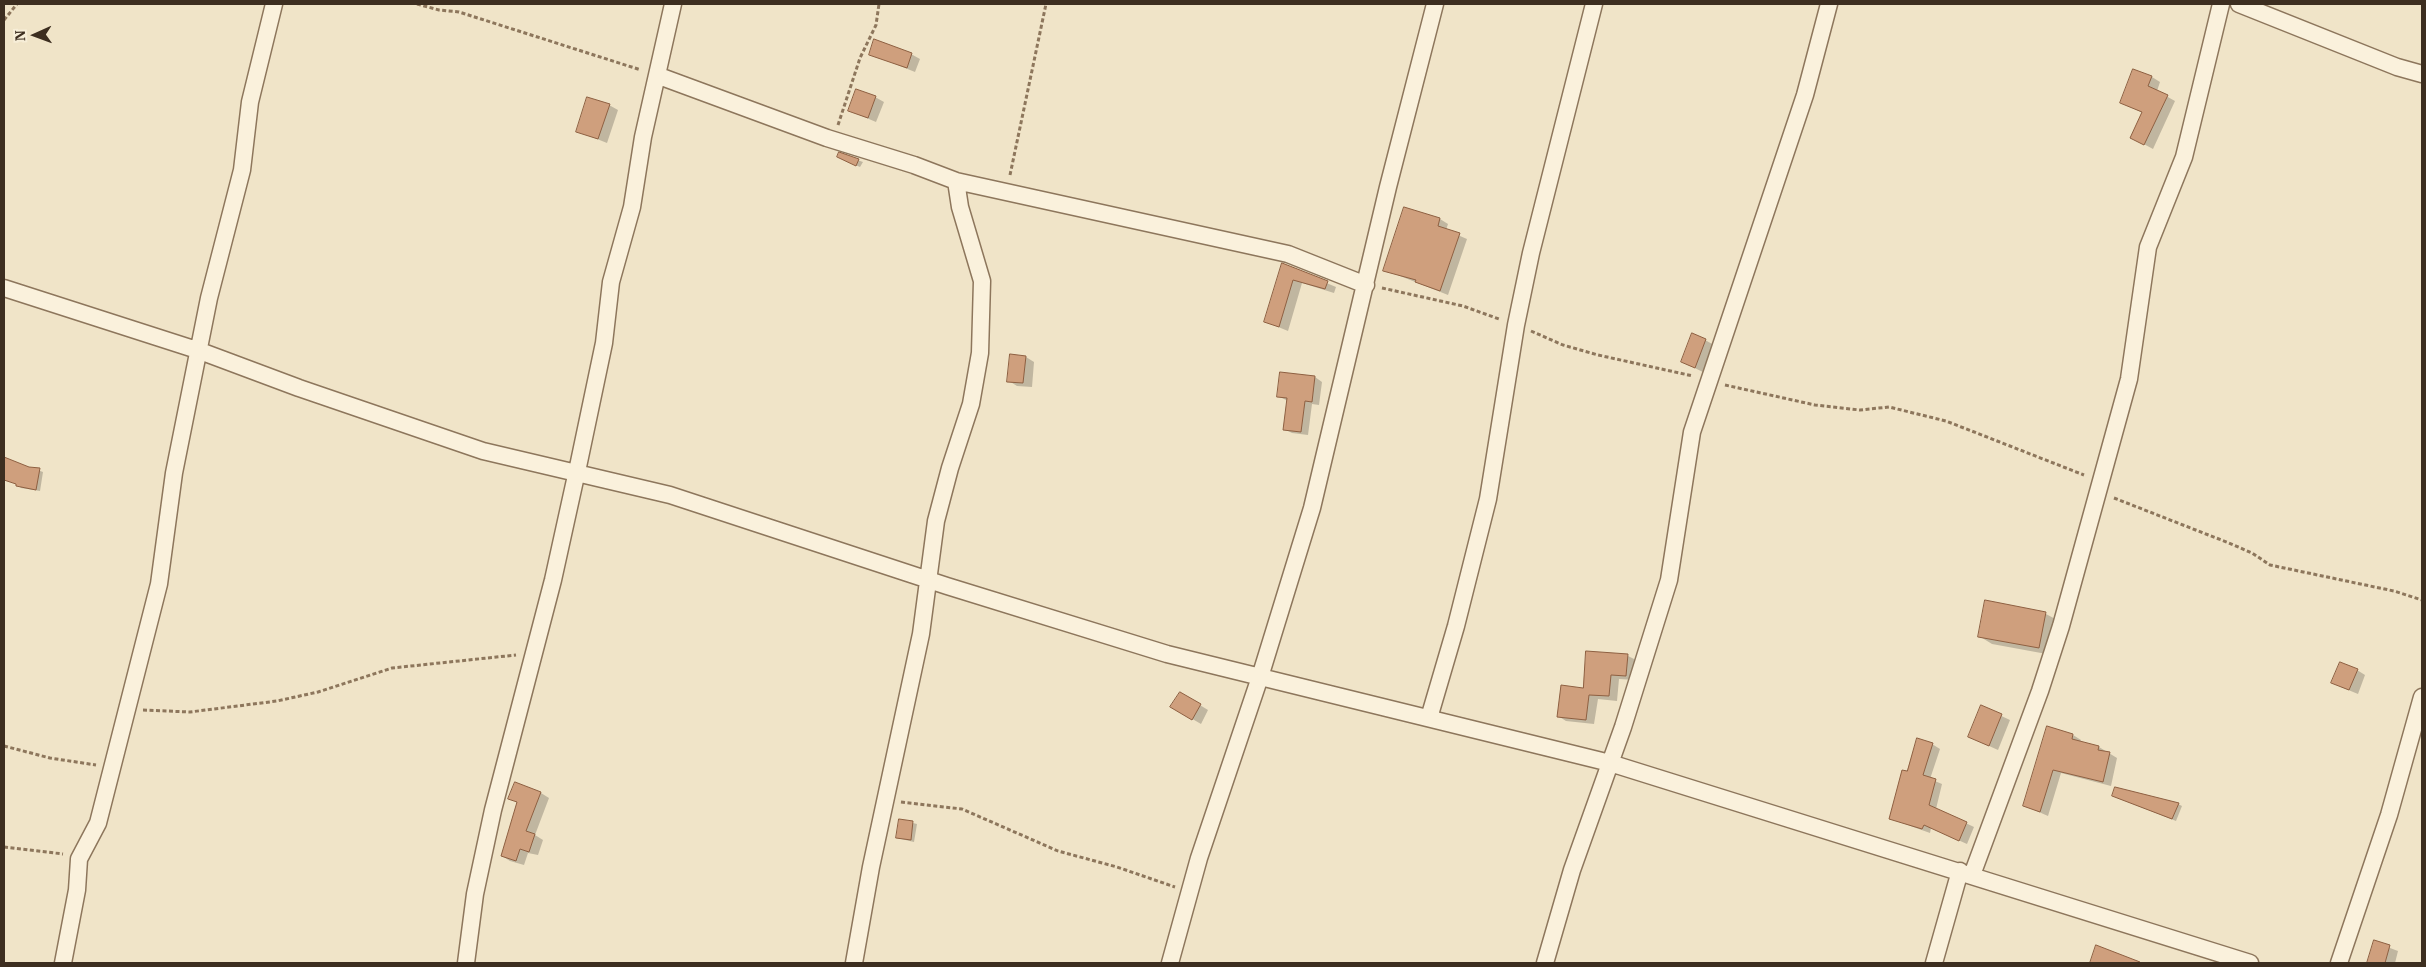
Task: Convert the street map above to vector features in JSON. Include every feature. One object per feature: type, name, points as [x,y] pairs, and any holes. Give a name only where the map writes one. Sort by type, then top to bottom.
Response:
[{"type":"street","points":[[63,963],[77,890],[80,857],[97,827],[159,584],[172,480],[215,271],[240,178],[250,102],[274,4]]},
{"type":"street","points":[[466,963],[475,894],[493,810],[532,653],[553,580],[577,473],[604,343],[611,282],[632,207],[639,175],[643,137],[673,4]]},
{"type":"street","points":[[1170,963],[1190,892],[1260,677],[1312,508],[1388,187],[1435,4]]},
{"type":"street","points":[[1429,718],[1456,626],[1488,499],[1516,325],[1531,253],[1594,4]]},
{"type":"street","points":[[1545,963],[1572,870],[1623,727],[1669,580],[1692,432],[1805,96],[1829,4]]},
{"type":"street","points":[[1934,963],[1966,873],[2040,691],[2061,626],[2129,380],[2148,247],[2184,157],[2221,4]]},
{"type":"street","points":[[2239,4],[2397,67],[2422,74]]},
{"type":"street","points":[[658,76],[834,140],[956,181],[1288,254],[1366,284]]},
{"type":"street","points":[[854,963],[921,634],[936,521],[950,468],[971,404],[980,353],[982,281],[960,207],[956,181]]},
{"type":"street","points":[[4,288],[200,351],[299,388],[483,451],[670,495],[1166,654],[1610,762],[2250,963]]},
{"type":"street","points":[[2339,963],[2389,815],[2422,697]]},
{"type":"path","points":[[4,20],[17,4]]},
{"type":"path","points":[[417,4],[439,10],[459,12],[658,76]]},
{"type":"path","points":[[834,140],[842,109],[860,58],[876,25],[879,4]]},
{"type":"path","points":[[1006,192],[1016,156],[1046,4]]},
{"type":"path","points":[[1366,284],[1463,306],[1516,325],[1563,345],[1645,367],[1815,405],[1860,410],[1889,407],[1946,421],[2083,473],[2098,492],[2229,543],[2252,553],[2270,565],[2394,591],[2422,600]]},
{"type":"path","points":[[128,710],[190,712],[238,704],[277,701],[318,692],[392,668],[532,653]]},
{"type":"path","points":[[4,746],[63,761],[96,765],[113,764]]},
{"type":"path","points":[[886,800],[962,809],[1058,851],[1117,867],[1190,892]]},
{"type":"path","points":[[4,847],[80,857]]},
{"type":"building","points":[[874,39],[912,53],[907,68],[869,55]]},
{"type":"building","points":[[2133,69],[2152,76],[2148,86],[2168,95],[2144,145],[2130,138],[2142,112],[2120,103]]},
{"type":"building","points":[[856,89],[876,96],[868,118],[848,111]]},
{"type":"building","points":[[587,97],[610,104],[598,139],[576,132]]},
{"type":"building","points":[[839,152],[859,159],[856,166],[837,157]]},
{"type":"building","points":[[1404,207],[1440,218],[1438,226],[1460,233],[1440,291],[1415,282],[1416,280],[1383,271]]},
{"type":"building","points":[[1282,263],[1328,281],[1325,289],[1293,280],[1279,327],[1264,322]]},
{"type":"building","points":[[1692,333],[1706,339],[1695,368],[1681,362]]},
{"type":"building","points":[[1010,354],[1026,356],[1023,383],[1007,382]]},
{"type":"building","points":[[1280,372],[1315,376],[1312,402],[1305,401],[1301,432],[1283,430],[1287,398],[1277,397]]},
{"type":"building","points":[[4,457],[29,467],[40,468],[36,490],[16,486],[16,484],[4,480]]},
{"type":"building","points":[[1985,600],[2046,612],[2039,648],[1978,637]]},
{"type":"building","points":[[1586,651],[1628,654],[1626,676],[1611,675],[1609,696],[1589,695],[1586,720],[1557,717],[1561,685],[1583,688]]},
{"type":"building","points":[[2340,662],[2358,669],[2349,690],[2331,683]]},
{"type":"building","points":[[1180,692],[1201,704],[1192,720],[1170,707]]},
{"type":"building","points":[[1981,705],[2002,714],[1989,746],[1968,737]]},
{"type":"building","points":[[2047,726],[2073,734],[2072,739],[2099,746],[2098,750],[2110,752],[2103,782],[2053,770],[2040,812],[2023,806]]},
{"type":"building","points":[[1917,738],[1933,743],[1923,775],[1936,779],[1929,805],[1967,822],[1959,841],[1924,825],[1922,829],[1889,819],[1902,770],[1907,771]]},
{"type":"building","points":[[515,782],[541,792],[526,831],[535,834],[529,852],[520,849],[516,861],[501,856],[517,802],[508,799]]},
{"type":"building","points":[[2115,787],[2179,803],[2172,819],[2112,796]]},
{"type":"building","points":[[899,819],[913,821],[911,840],[896,838]]},
{"type":"building","points":[[2374,940],[2390,945],[2385,963],[2367,963]]},
{"type":"building","points":[[2096,945],[2140,962],[2140,963],[2090,963]]}]
